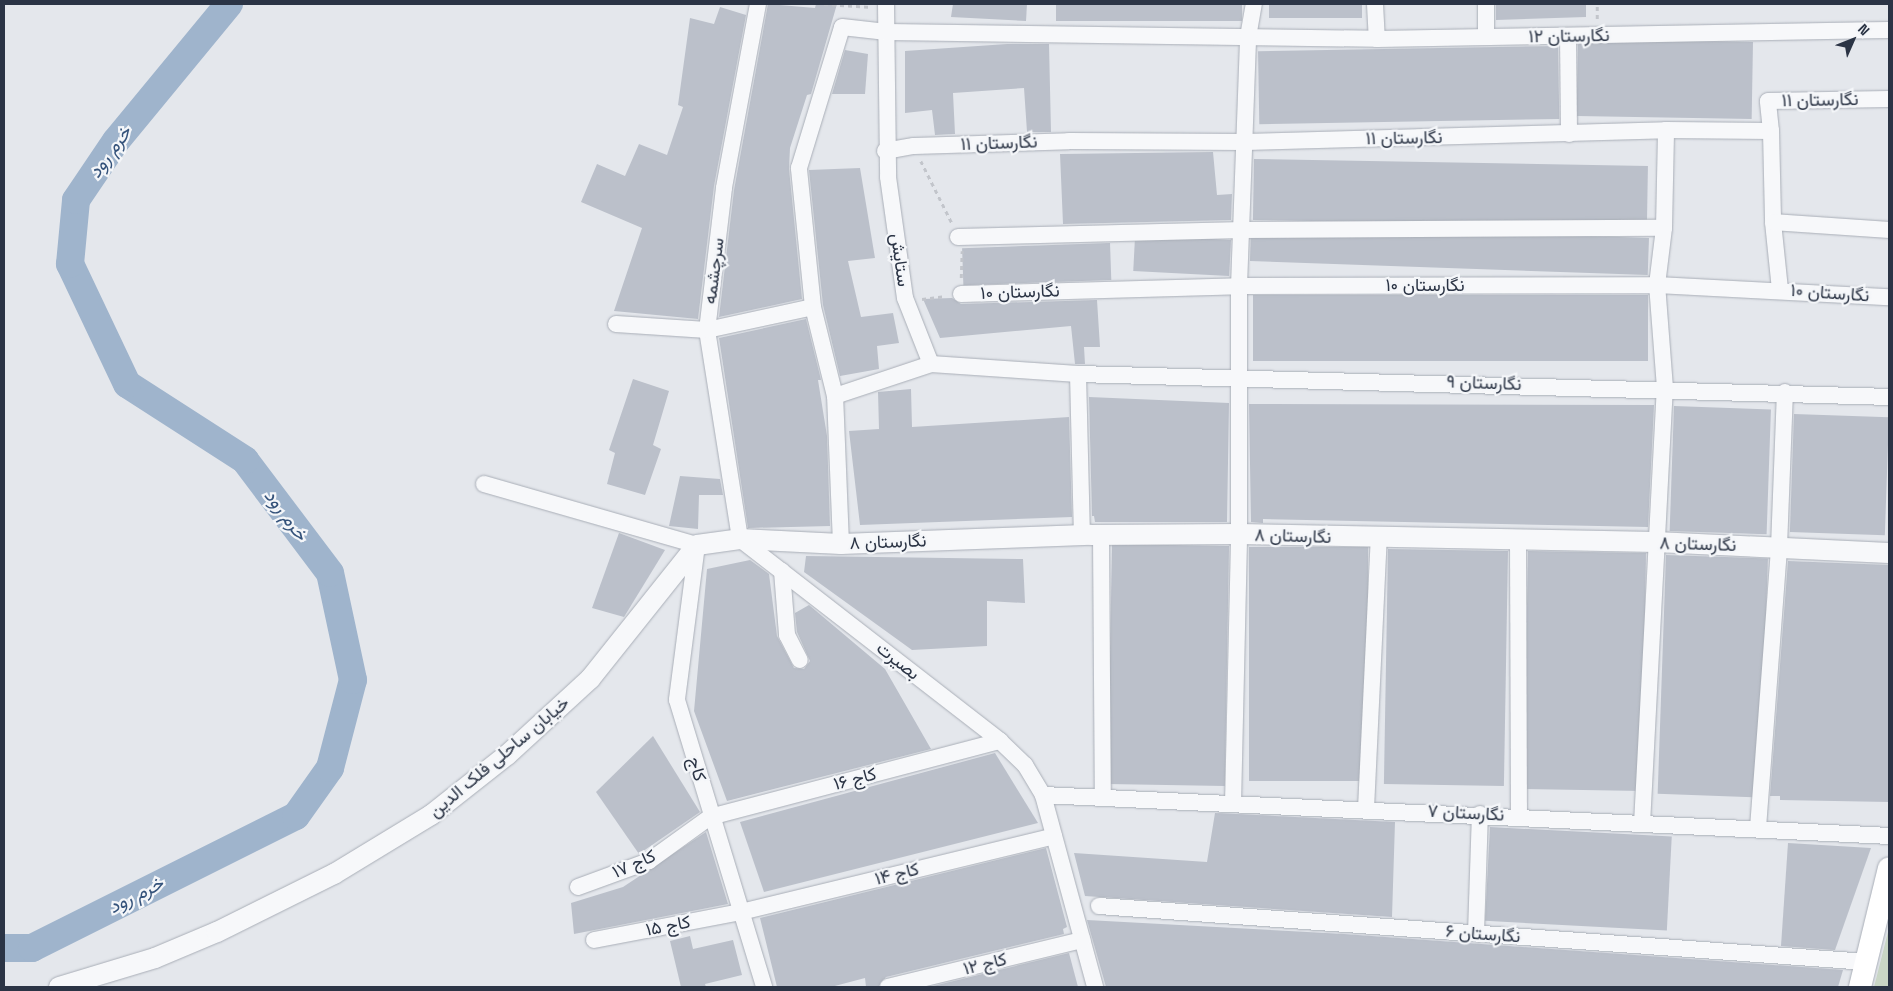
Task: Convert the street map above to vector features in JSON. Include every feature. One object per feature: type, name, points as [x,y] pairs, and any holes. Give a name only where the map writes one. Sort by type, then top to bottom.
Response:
[{"type":"main road","points":[[1860,987],[1889,868]]},
{"type":"street","name":"سرچشمه","points":[[740,539],[707,330],[724,188],[758,4]]},
{"type":"street","points":[[1233,804],[1239,534],[1239,286],[1243,230],[1248,37],[1254,4]]},
{"type":"street","points":[[1375,4],[1377,39]]},
{"type":"street","points":[[1486,4],[1486,37]]},
{"type":"street","name":"ستایش","points":[[886,6],[885,150],[905,298],[931,364]]},
{"type":"street","name":"نگارستان ۱۲","points":[[813,307],[799,168],[842,27],[886,32],[1377,39],[1889,30]]},
{"type":"street","points":[[1568,36],[1569,134]]},
{"type":"street","name":"نگارستان ۱۱","points":[[885,150],[914,146],[1069,141],[1246,142],[1666,130],[1771,131],[1768,101],[1889,99]]},
{"type":"street","points":[[1642,824],[1665,388],[1658,285],[1664,228],[1666,130]]},
{"type":"street","points":[[1771,131],[1773,222],[1780,290]]},
{"type":"street","points":[[1773,222],[1889,230]]},
{"type":"street","points":[[958,237],[1243,230],[1664,228]]},
{"type":"street","name":"نگارستان ۱۰","points":[[961,294],[1239,286],[1658,285],[1889,297]]},
{"type":"street","points":[[616,324],[707,330],[813,307],[835,396],[841,544]]},
{"type":"street","points":[[835,396],[931,364],[1078,374],[1092,535],[1103,798]]},
{"type":"street","name":"نگارستان ۹","points":[[1078,374],[1240,376],[1665,388],[1889,397]]},
{"type":"street","points":[[1758,828],[1779,547],[1785,392]]},
{"type":"street","points":[[484,484],[697,545]]},
{"type":"street","name":"نگارستان ۸","points":[[697,545],[740,539],[841,544],[1092,535],[1239,534],[1518,541],[1656,542],[1889,553]]},
{"type":"street","points":[[1366,809],[1380,538]]},
{"type":"street","name":"بصیرت","points":[[740,539],[1000,741],[1025,764],[1043,794],[1095,987]]},
{"type":"street","points":[[1518,541],[1518,816]]},
{"type":"street","name":"کاج","points":[[697,545],[677,700],[710,817],[764,987]]},
{"type":"street","name":"خیابان ساحلی فلک الدین","points":[[59,987],[155,958],[217,932],[334,874],[431,815],[507,755],[590,679],[697,545]]},
{"type":"street","points":[[782,571],[786,634],[800,660]]},
{"type":"street","name":"کاج ۱۶","points":[[710,817],[1000,741]]},
{"type":"street","name":"نگارستان ۷","points":[[1043,794],[1480,814],[1889,836]]},
{"type":"street","points":[[1476,933],[1480,814]]},
{"type":"street","name":"کاج ۱۷","points":[[578,887],[649,860],[710,817]]},
{"type":"street","name":"کاج ۱۴","points":[[741,912],[1054,836]]},
{"type":"street","name":"نگارستان ۶","points":[[1099,906],[1867,962]]},
{"type":"street","name":"کاج ۱۵","points":[[594,940],[741,912]]},
{"type":"street","name":"کاج ۱۲","points":[[888,987],[1082,940]]},
{"type":"path","points":[[824,4],[886,6]]},
{"type":"green space","points":[[1889,928],[1889,987],[1874,987]]},
{"type":"building","points":[[768,4],[815,8],[816,4],[837,4],[811,94],[807,95],[790,148],[789,169],[802,299],[719,317],[734,190]]},
{"type":"building","points":[[953,4],[1027,4],[1026,21],[951,17]]},
{"type":"building","points":[[1056,4],[1242,4],[1242,21],[1056,21]]},
{"type":"building","points":[[1269,4],[1362,4],[1362,18],[1269,18]]},
{"type":"building","points":[[1496,4],[1586,4],[1586,17],[1496,20]]},
{"type":"building","points":[[720,7],[746,15],[714,186],[698,319],[614,311],[642,228],[581,202],[597,164],[625,176],[639,144],[667,155],[683,107],[678,105],[690,18],[714,24]]},
{"type":"building","points":[[1578,39],[1753,42],[1752,119],[1577,116]]},
{"type":"building","points":[[1007,44],[1049,44],[1051,132],[1027,132],[1024,88],[953,93],[955,134],[935,135],[932,110],[905,113],[905,51]]},
{"type":"building","points":[[1558,46],[1559,119],[1259,124],[1258,51]]},
{"type":"building","points":[[845,50],[868,54],[865,94],[832,94]]},
{"type":"building","points":[[1213,152],[1217,195],[1232,194],[1231,220],[1063,224],[1060,154]]},
{"type":"building","points":[[1254,159],[1648,166],[1647,227],[1253,220]]},
{"type":"building","points":[[860,168],[875,258],[848,261],[861,317],[893,313],[899,343],[877,346],[879,369],[840,376],[823,305],[809,170]]},
{"type":"building","points":[[1251,224],[1649,238],[1648,275],[1250,261]]},
{"type":"building","points":[[1135,235],[1231,240],[1229,276],[1133,271]]},
{"type":"building","points":[[1110,243],[1111,280],[963,285],[962,248]]},
{"type":"building","points":[[1253,295],[1648,295],[1648,361],[1253,361]]},
{"type":"building","points":[[952,298],[961,304],[1097,300],[1100,347],[1084,347],[1085,364],[1075,364],[1071,326],[940,338],[923,299]]},
{"type":"building","points":[[806,319],[821,380],[818,380],[827,436],[830,526],[748,528],[719,338]]},
{"type":"building","points":[[633,379],[669,391],[653,445],[661,449],[645,495],[607,484],[615,453],[609,450]]},
{"type":"building","points":[[911,389],[912,427],[1069,417],[1072,517],[860,525],[849,431],[879,429],[878,392]]},
{"type":"building","points":[[1089,397],[1229,403],[1227,522],[1095,522],[1094,516],[1092,516]]},
{"type":"building","points":[[1249,404],[1654,405],[1648,527],[1263,519],[1263,523],[1251,522]]},
{"type":"building","points":[[1674,406],[1771,409],[1767,534],[1670,531]]},
{"type":"building","points":[[1794,414],[1889,417],[1885,535],[1790,532]]},
{"type":"building","points":[[680,476],[720,479],[723,495],[699,495],[698,529],[669,526]]},
{"type":"building","points":[[619,533],[665,550],[624,617],[592,608]]},
{"type":"building","points":[[1112,544],[1229,546],[1225,786],[1108,784]]},
{"type":"building","points":[[1249,547],[1368,547],[1368,781],[1249,781]]},
{"type":"building","points":[[1388,549],[1508,551],[1504,786],[1384,784]]},
{"type":"building","points":[[1528,551],[1646,553],[1642,791],[1524,789]]},
{"type":"building","points":[[1666,555],[1768,559],[1760,797],[1658,794]]},
{"type":"building","points":[[806,556],[1023,559],[1025,603],[987,601],[987,646],[912,650],[804,572]]},
{"type":"building","points":[[750,560],[769,574],[777,636],[794,668],[804,669],[810,661],[797,632],[795,613],[809,605],[885,669],[931,749],[727,801],[694,711],[707,569]]},
{"type":"building","points":[[1788,561],[1889,565],[1889,802],[1780,800],[1780,796],[1770,796]]},
{"type":"building","points":[[653,736],[700,812],[639,854],[596,792]]},
{"type":"building","points":[[995,753],[1038,823],[764,892],[740,822]]},
{"type":"building","points":[[1215,813],[1395,822],[1392,917],[1085,896],[1074,853],[1207,862]]},
{"type":"building","points":[[1490,827],[1672,837],[1667,930],[1485,921]]},
{"type":"building","points":[[706,832],[728,904],[574,934],[571,903],[623,887]]},
{"type":"building","points":[[1788,843],[1871,848],[1835,950],[1781,946]]},
{"type":"building","points":[[1046,848],[1067,927],[1063,929],[1064,934],[886,977],[878,987],[866,987],[865,978],[831,987],[777,987],[760,918]]},
{"type":"building","points":[[1087,920],[1344,934],[1843,970],[1838,987],[1106,987]]},
{"type":"building","points":[[690,936],[693,949],[733,940],[742,975],[705,984],[706,987],[681,987],[670,941]]},
{"type":"building","points":[[1069,953],[1078,987],[929,987]]},
{"type":"waterway","name":"خرم رود","points":[[4,948],[32,948],[296,816],[330,768],[353,680],[330,573],[245,460],[127,384],[70,264],[76,200],[116,141],[229,4]]}]
